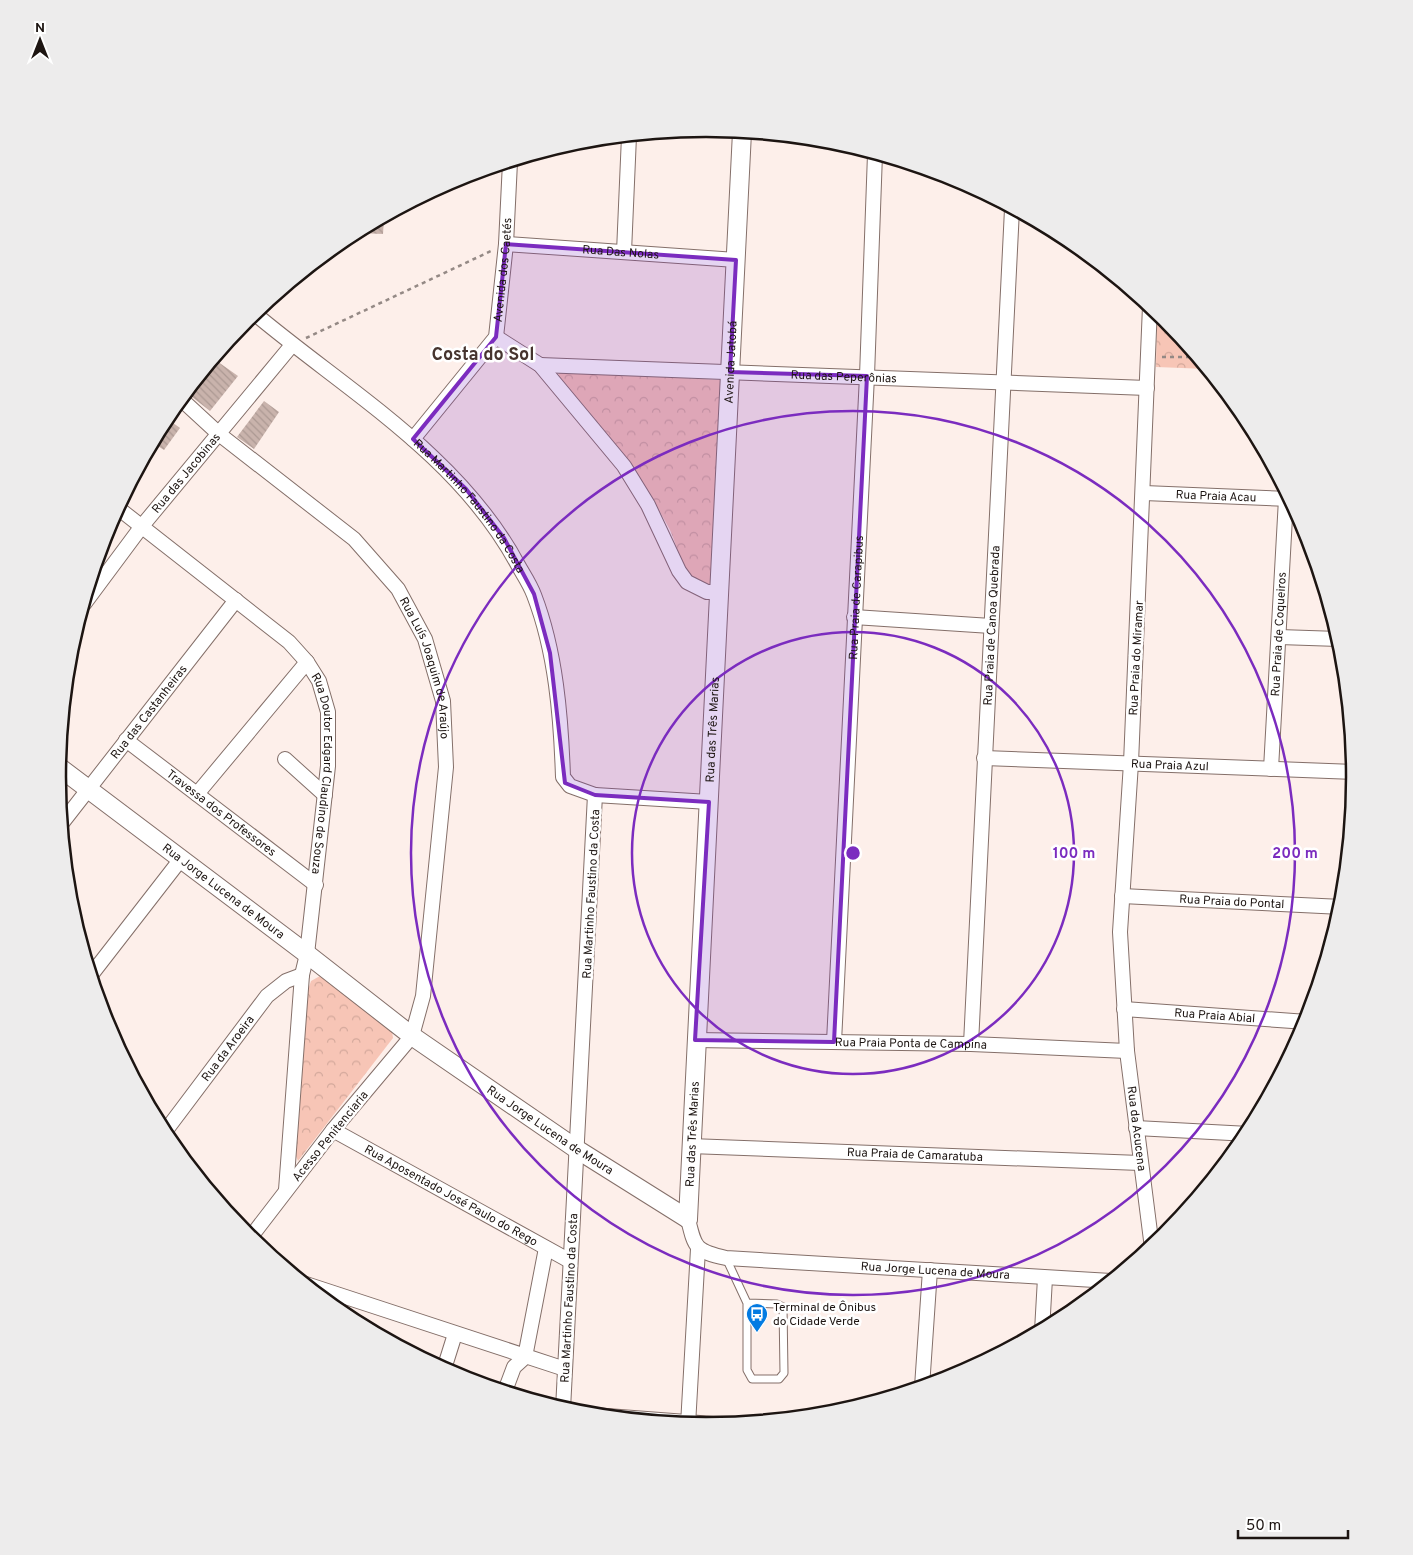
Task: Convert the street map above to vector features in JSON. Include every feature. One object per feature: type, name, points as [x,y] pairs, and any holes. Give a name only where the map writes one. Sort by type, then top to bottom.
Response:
[{"type":"street","name":"Avenida Jatobá","points":[[720,592],[742,139]]},
{"type":"street","points":[[624,252],[629,142]]},
{"type":"street","name":"Rua Praia de Carapibus","points":[[834,1042],[867,376],[875,160]]},
{"type":"street","name":"Avenida dos Caetés","points":[[413,439],[496,336],[506,244],[510,168]]},
{"type":"street","name":"Rua Praia de Canoa Quebrada","points":[[971,1044],[1012,215]]},
{"type":"street","name":"Rua Das Nolas","points":[[506,244],[736,260]]},
{"type":"street","name":"Rua Praia do Miramar","points":[[1124,1009],[1120,932],[1131,763],[1144,493],[1150,316]]},
{"type":"street","name":"Rua Martinho Faustino da Costa","points":[[261,319],[413,439],[466,489],[504,538],[534,594],[550,653],[558,704],[563,778],[565,783],[574,789],[595,794],[578,1150],[570,1261],[563,1401]]},
{"type":"street","points":[[496,336],[540,365],[624,466],[648,504],[683,577],[696,588],[720,592]]},
{"type":"street","name":"Rua das Jacobinas","points":[[95,590],[142,526],[292,345]]},
{"type":"street","name":"Rua das Peperônias","points":[[540,365],[1148,388]]},
{"type":"street","name":"Rua Luís Joaquim de Araújo","points":[[187,404],[219,434],[354,539],[398,589],[425,639],[444,701],[446,767],[424,996],[412,1036]]},
{"type":"street","name":"Rua Praia Acau","points":[[1144,493],[1283,499]]},
{"type":"street","name":"Rua Praia de Coqueiros","points":[[1271,769],[1287,508]]},
{"type":"street","name":"Rua Doutor Edgard Claudino de Souza","points":[[124,512],[289,642],[307,662],[319,681],[328,712],[326,795],[307,954],[302,976],[286,1190]]},
{"type":"street","name":"Rua das Três Marias","points":[[688,1219],[695,1040],[720,592]]},
{"type":"street","name":"Rua das Castanheiras","points":[[68,815],[236,600]]},
{"type":"street","points":[[854,617],[991,626]]},
{"type":"street","points":[[1279,637],[1331,639]]},
{"type":"street","points":[[198,794],[307,662]]},
{"type":"street","name":"Travessa dos Professores","points":[[126,740],[316,885]]},
{"type":"street","name":"Rua Praia Azul","points":[[984,758],[1347,772]]},
{"type":"street","points":[[285,759],[326,795]]},
{"type":"street","name":"Rua Jorge Lucena de Moura","points":[[66,772],[412,1036],[578,1150],[688,1219]]},
{"type":"street","points":[[595,794],[709,802]]},
{"type":"street","points":[[96,970],[181,859]]},
{"type":"street","name":"Rua Praia do Pontal","points":[[1122,896],[1333,907]]},
{"type":"street","name":"Rua da Aroeira","points":[[170,1126],[267,996],[286,981],[302,976]]},
{"type":"street","name":"Rua Praia Abial","points":[[1124,1009],[1297,1025]]},
{"type":"street","name":"Rua da Acucena","points":[[1124,1009],[1140,1163],[1151,1238]]},
{"type":"street","name":"Acesso Penitenciaria","points":[[255,1231],[333,1130],[412,1036]]},
{"type":"street","name":"Rua Praia Ponta de Campina","points":[[695,1040],[971,1044],[1128,1051]]},
{"type":"street","points":[[1136,1128],[1239,1133]]},
{"type":"street","name":"Rua Aposentado José Paulo do Rego","points":[[333,1130],[570,1261]]},
{"type":"street","name":"Rua Praia de Camaratuba","points":[[690,1146],[1140,1163]]},
{"type":"street","points":[[688,1219],[698,1249],[688,1417]]},
{"type":"street","name":"Rua Martinho Faustino da Costa","points":[[525,1357],[546,1248]]},
{"type":"street","name":"Rua Jorge Lucena de Moura","points":[[698,1249],[705,1253],[726,1258],[1102,1281]]},
{"type":"street","points":[[922,1380],[930,1270]]},
{"type":"street","points":[[1042,1322],[1045,1278]]},
{"type":"street","points":[[324,1290],[565,1369]]},
{"type":"street","points":[[446,1362],[455,1334]]},
{"type":"street","points":[[507,1386],[514,1367],[525,1357]]},
{"type":"lane","points":[[726,1258],[747,1303],[748,1376],[752,1379],[778,1379],[784,1373],[783,1308],[777,1304],[747,1303]]},
{"type":"path","points":[[292,345],[506,244]]},
{"type":"path","points":[[1148,357],[1190,357]]},
{"type":"highlighted area","points":[[506,244],[736,260],[730,372],[867,376],[834,1042],[695,1040],[709,802],[595,795],[565,783],[550,653],[534,594],[504,538],[466,489],[413,439],[496,337]]},
{"type":"green space","points":[[1157,323],[1199,369],[1156,367]]},
{"type":"green space","points":[[559,372],[721,380],[712,581],[710,584],[701,583],[688,572],[679,556],[670,530],[633,469],[604,431],[558,377]]},
{"type":"green space","points":[[320,976],[324,977],[392,1031],[393,1038],[298,1161],[296,1156],[307,993],[311,981]]},
{"type":"building","points":[[384,225],[383,234],[369,233]]},
{"type":"building","points":[[219,363],[238,376],[210,411],[192,397]]},
{"type":"building","points":[[264,401],[279,412],[254,449],[237,437]]},
{"type":"building","points":[[173,423],[180,428],[164,450],[159,447]]},
{"type":"place","name":"Terminal de Ônibus do Cidade Verde","points":[[757,1333]]},
{"type":"district","name":"Costa do Sol","points":[[483,354]]}]
